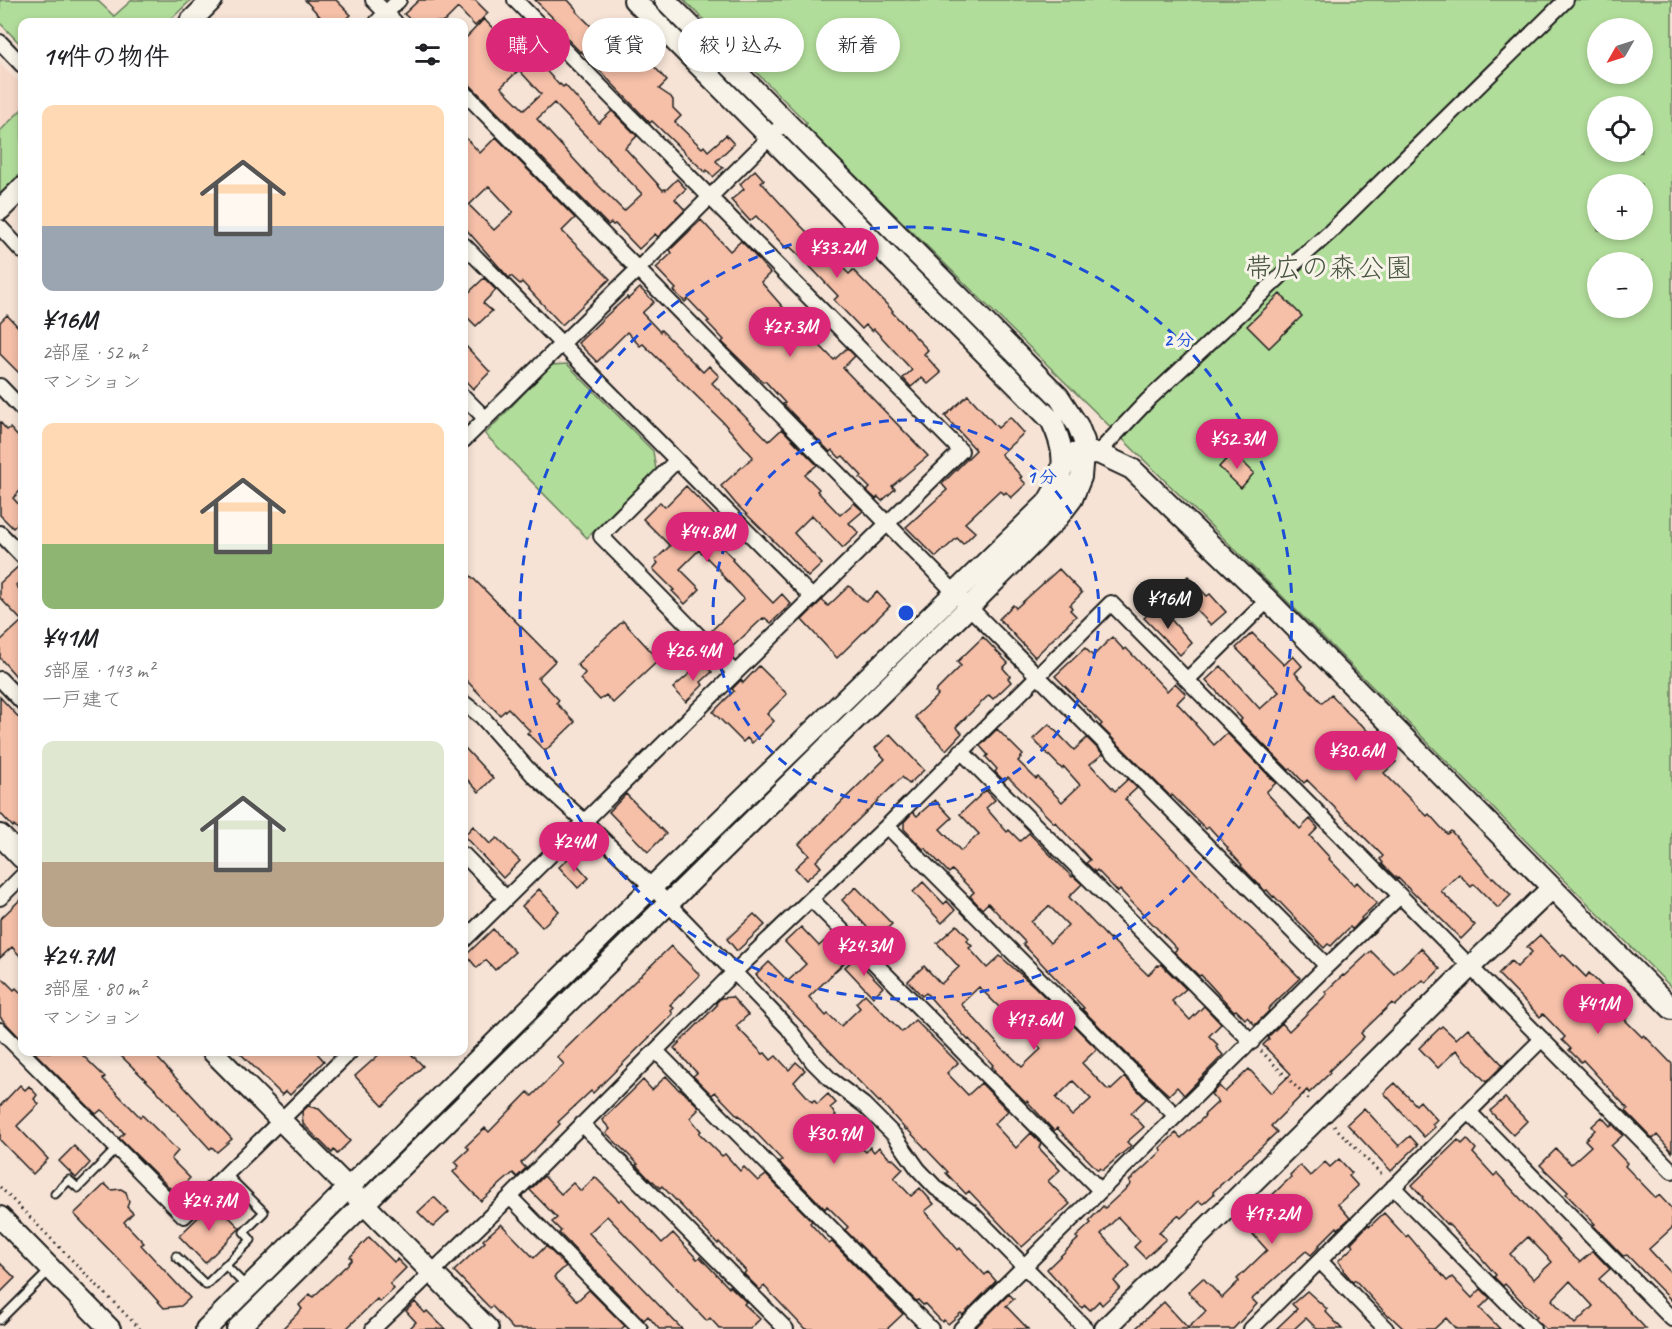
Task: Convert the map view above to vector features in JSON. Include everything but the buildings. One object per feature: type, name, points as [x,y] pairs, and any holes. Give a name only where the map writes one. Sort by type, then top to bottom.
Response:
[{"type":"street","points":[[194,18],[212,0]]},
{"type":"street","points":[[373,0],[385,18]]},
{"type":"street","points":[[387,18],[399,0]]},
{"type":"street","points":[[468,936],[961,451],[515,0]]},
{"type":"street","points":[[634,0],[678,44]]},
{"type":"street","points":[[665,0],[683,18]]},
{"type":"street","points":[[237,1329],[1056,520],[1072,499],[1091,454],[1329,233],[1566,0]]},
{"type":"street","points":[[0,42],[18,61]]},
{"type":"street","points":[[206,1329],[652,887],[1047,503],[1057,488],[1063,454],[1060,440],[1051,420],[706,72]]},
{"type":"street","points":[[737,72],[1059,397],[1078,426],[1091,454]]},
{"type":"street","points":[[468,96],[954,592],[1327,966]]},
{"type":"street","points":[[468,437],[786,121]]},
{"type":"street","points":[[0,210],[18,192]]},
{"type":"street","points":[[0,227],[18,246]]},
{"type":"street","points":[[468,249],[676,462],[812,597]]},
{"type":"street","points":[[0,386],[18,405]]},
{"type":"street","points":[[468,401],[486,419]]},
{"type":"street","points":[[1063,454],[1091,454],[1132,469],[1268,600],[1672,1009]]},
{"type":"street","points":[[676,462],[601,536],[735,673]]},
{"type":"street","points":[[0,533],[18,552]]},
{"type":"street","points":[[1187,680],[1268,600]]},
{"type":"street","points":[[373,1329],[510,1197],[734,972],[887,826],[1111,603],[1672,1171]]},
{"type":"street","points":[[0,679],[18,698]]},
{"type":"street","points":[[468,706],[482,717],[534,776],[652,887],[788,1028],[813,1062],[831,1080],[864,1105],[894,1135],[918,1169],[936,1188],[971,1212],[1086,1329]]},
{"type":"street","points":[[962,751],[1252,1042]]},
{"type":"street","points":[[887,826],[1176,1116]]},
{"type":"street","points":[[0,835],[18,854]]},
{"type":"street","points":[[468,859],[506,898]]},
{"type":"street","points":[[0,898],[18,880]]},
{"type":"street","points":[[1105,1329],[1552,888]]},
{"type":"street","points":[[961,1329],[1400,896]]},
{"type":"street","points":[[811,899],[1100,1190]]},
{"type":"street","points":[[0,1030],[18,1048]]},
{"type":"street","points":[[1251,1329],[1542,1039]]},
{"type":"street","points":[[656,1051],[931,1329]]},
{"type":"street","points":[[26,1056],[184,1216],[346,1056]]},
{"type":"street","points":[[217,1056],[488,1329]]},
{"type":"street","points":[[1470,1113],[1672,1319]]},
{"type":"street","points":[[582,1124],[786,1329]]},
{"type":"street","points":[[1393,1187],[1533,1329]]},
{"type":"street","points":[[510,1197],[640,1329]]},
{"type":"street","points":[[0,1217],[110,1329]]},
{"type":"street","points":[[1320,1261],[1386,1329]]},
{"type":"lane","points":[[56,1194],[69,1180],[78,1188],[117,1148]]},
{"type":"lane","points":[[176,1256],[206,1285],[251,1239],[244,1232],[264,1212],[226,1174]]},
{"type":"lane","points":[[225,1266],[248,1288]]},
{"type":"lane","points":[[0,1320],[51,1269]]},
{"type":"path","points":[[0,1187],[140,1329]]},
{"type":"shaded area","points":[[0,63],[18,82],[18,176],[0,194]]},
{"type":"green space","points":[[0,0],[97,0],[114,16],[132,0],[191,0],[172,18],[18,18],[18,42],[0,23]]},
{"type":"green space","name":"帯広の森公園","points":[[684,0],[1672,0],[1672,988],[1279,593],[805,126],[807,123],[756,72],[804,72],[804,18],[702,18]]},
{"type":"green space","points":[[18,113],[18,176],[0,194],[0,131]]},
{"type":"green space","points":[[567,364],[653,451],[656,470],[587,538],[485,434],[551,365]]}]
